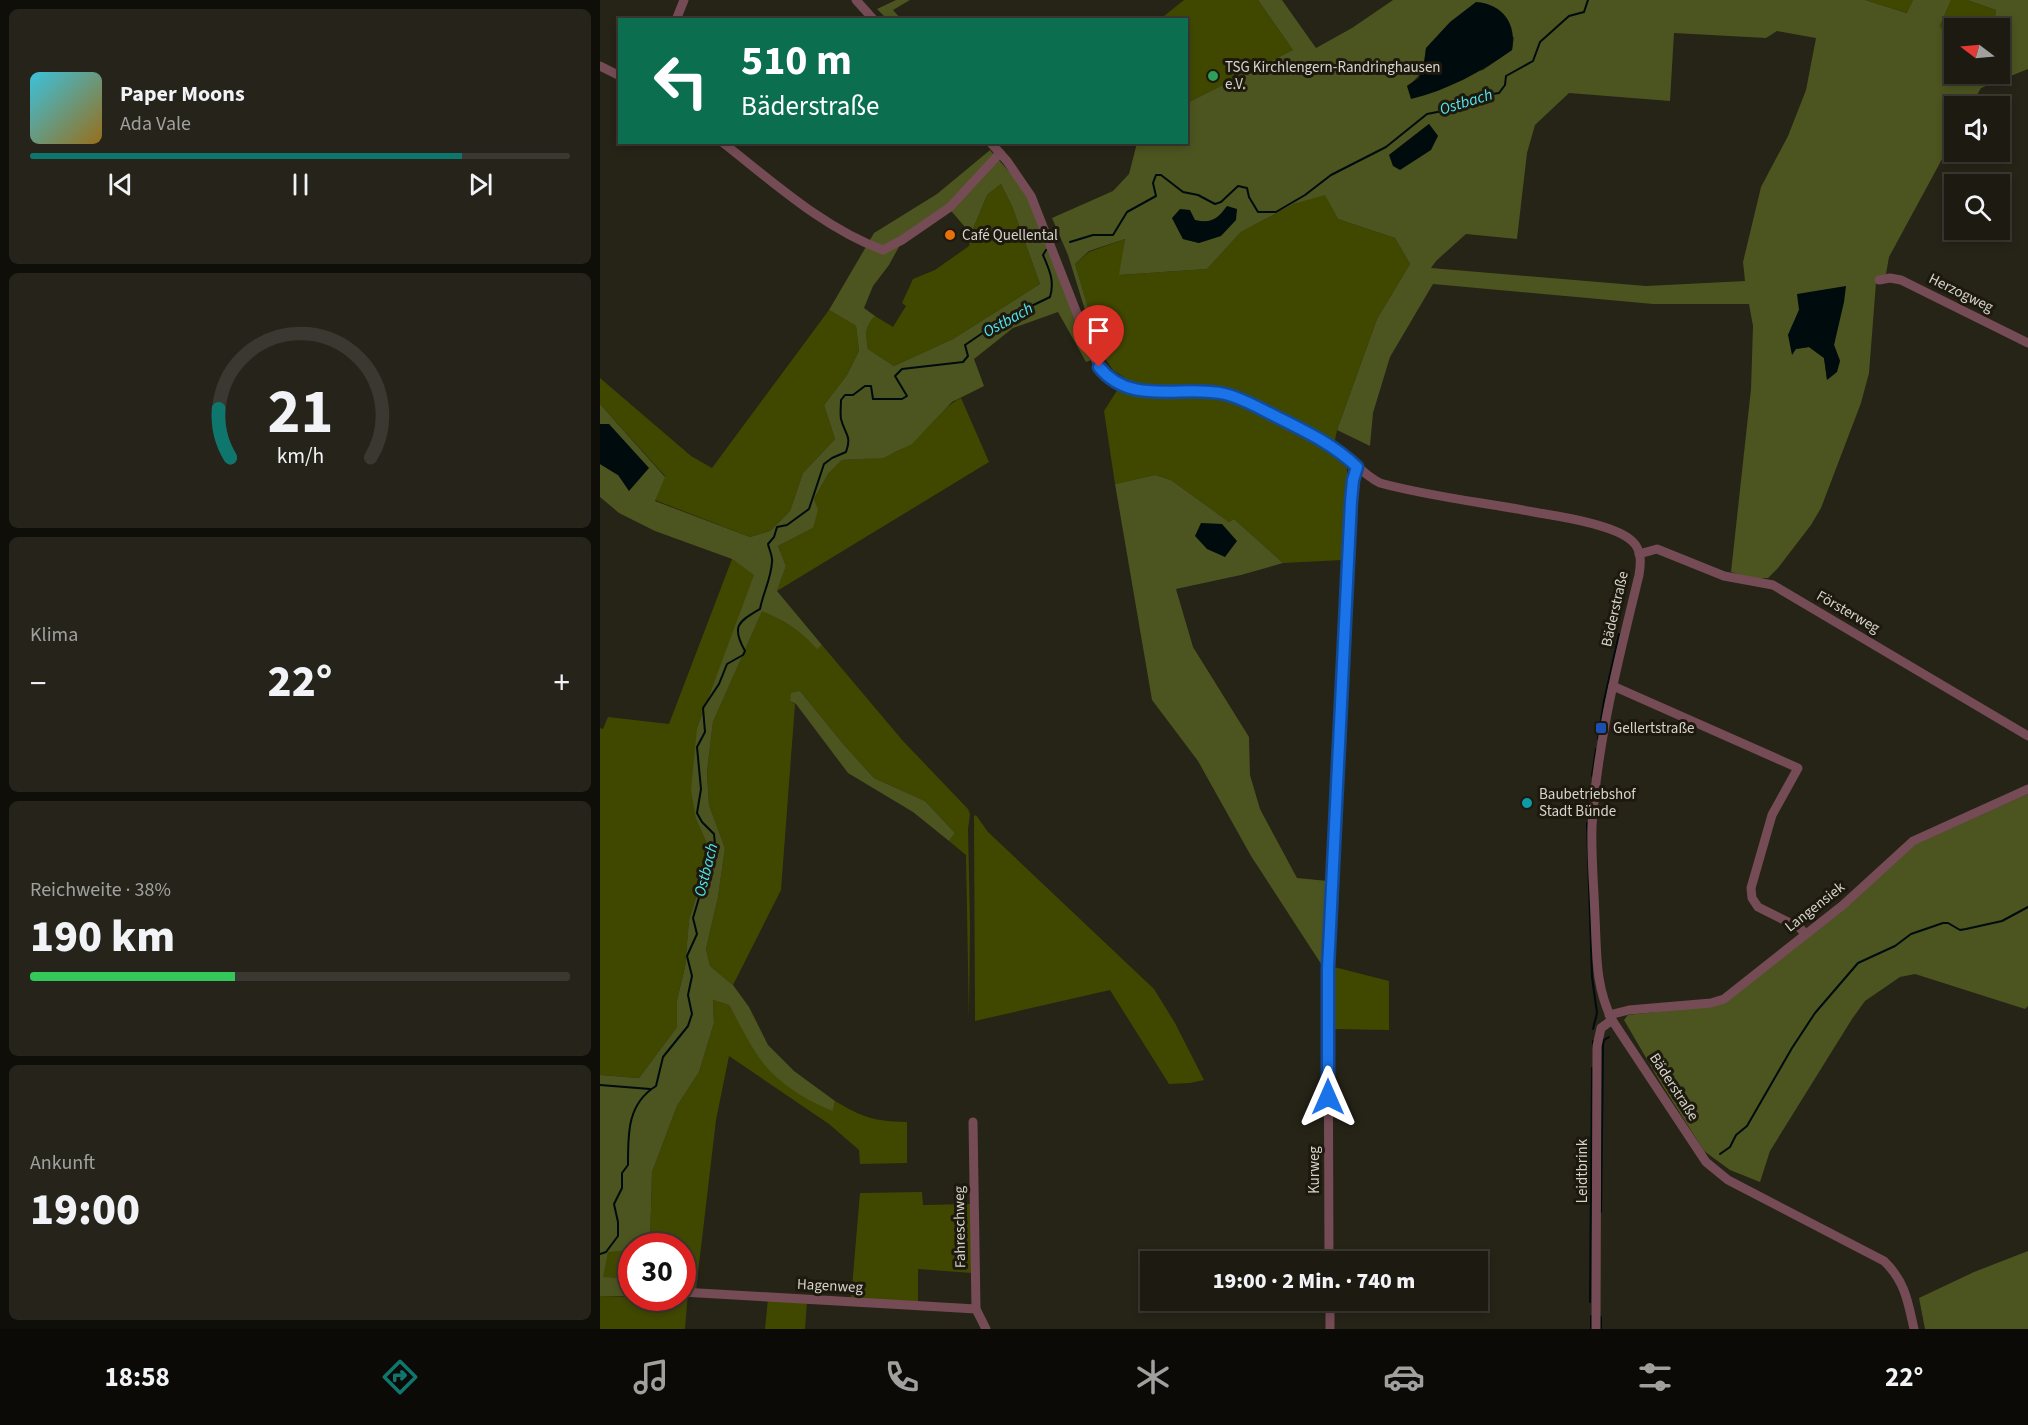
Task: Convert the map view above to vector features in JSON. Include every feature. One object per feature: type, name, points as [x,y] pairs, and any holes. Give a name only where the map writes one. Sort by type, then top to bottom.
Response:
[{"type":"street","points":[[677,18],[684,0]]},
{"type":"street","points":[[856,0],[872,18]]},
{"type":"street","points":[[600,66],[618,75]]},
{"type":"street","points":[[725,144],[812,210],[860,242],[883,250],[902,240],[950,207],[1000,153]]},
{"type":"street","name":"Bäderstraße","points":[[992,144],[1022,180],[1034,202],[1094,357],[1104,374],[1118,384],[1136,391],[1212,392],[1233,396],[1323,440],[1342,452],[1371,479],[1391,486],[1576,520],[1622,534],[1631,540],[1640,554],[1641,563],[1613,686],[1596,786],[1592,828],[1599,987],[1611,1017],[1694,1145],[1716,1172],[1884,1261],[1895,1272],[1903,1287],[1914,1329]]},
{"type":"street","name":"Herzogweg","points":[[1879,280],[1900,280],[2028,343]]},
{"type":"street","name":"Kurweg","points":[[1329,1251],[1328,968],[1351,501],[1357,467]]},
{"type":"street","name":"Försterweg","points":[[1640,554],[1657,549],[1724,576],[1773,585],[2028,736]]},
{"type":"street","points":[[1613,686],[1798,768],[1772,815],[1751,888],[1752,898],[1758,906],[1800,928],[1805,934]]},
{"type":"street","name":"Langensiek","points":[[1611,1017],[1629,1010],[1712,1003],[1724,999],[1843,905],[1913,841],[2028,789]]},
{"type":"street","name":"Leidtbrink","points":[[1596,1329],[1597,1046],[1601,1028],[1611,1017]]},
{"type":"street","name":"Fahreschweg","points":[[973,1122],[976,1309],[986,1329]]},
{"type":"street","name":"Hagenweg","points":[[696,1293],[976,1309]]},
{"type":"street","points":[[1330,1311],[1330,1329]]},
{"type":"green space","points":[[896,0],[910,0],[893,10],[900,18],[886,18],[877,9]]},
{"type":"green space","name":"TSG Kirchlengern-Randringhausen e.V.","points":[[1184,0],[1258,0],[1293,50],[1188,102],[1188,18],[1162,18]]},
{"type":"green space","points":[[1258,0],[1282,0],[1316,48],[1352,28],[1393,0],[1865,0],[1907,13],[1913,0],[1951,0],[1940,26],[1944,31],[1944,84],[1991,84],[1981,88],[1977,96],[1944,96],[1944,155],[1889,257],[1886,274],[1876,283],[1869,373],[1861,403],[1821,508],[1811,525],[1768,578],[1751,578],[1731,572],[1751,389],[1753,326],[1749,304],[1653,304],[1433,284],[1390,357],[1373,413],[1370,446],[1337,430],[1377,319],[1410,264],[1395,238],[1338,219],[1325,195],[1294,204],[1241,232],[1207,269],[1119,275],[1125,239],[1089,251],[1075,264],[1096,334],[1107,356],[1105,357],[1093,336],[1068,255],[1052,218],[1113,191],[1129,174],[1137,144],[1188,144],[1188,102],[1293,50]],"holes":[[[1777,31],[1816,38],[1806,90],[1788,136],[1761,187],[1743,262],[1745,281],[1646,286],[1431,268],[1466,234],[1517,239],[1527,153],[1535,125],[1569,93],[1670,101],[1674,33],[1766,38]],[[1514,37],[1512,50],[1483,70],[1407,86],[1422,70],[1426,48]],[[1429,124],[1438,136],[1389,155]],[[1218,217],[1199,243],[1183,239],[1172,218],[1207,222]],[[1799,310],[1837,328],[1834,345],[1840,361],[1827,379],[1824,358],[1809,347],[1796,349],[1788,335]]]},
{"type":"green space","points":[[1865,0],[1913,0],[1908,13]]},
{"type":"green space","points":[[1951,0],[1967,0],[1996,10],[1995,18],[1944,18],[1944,31],[1940,26]]},
{"type":"green space","points":[[1967,0],[2028,0],[2028,69],[2010,76],[2010,18],[1995,18],[1996,10]]},
{"type":"green space","points":[[990,150],[1019,183],[1030,202],[1091,360],[1086,362],[1058,312],[1013,328],[974,359],[984,386],[952,402],[912,444],[883,458],[842,460],[828,474],[814,499],[818,510],[813,528],[778,546],[786,566],[777,591],[822,645],[817,649],[792,627],[762,611],[713,722],[707,772],[709,805],[725,848],[718,897],[706,949],[710,966],[733,985],[749,1007],[768,1045],[794,1071],[835,1101],[833,1111],[801,1095],[778,1078],[759,1057],[729,1005],[713,1000],[714,1023],[699,1072],[677,1106],[652,1172],[650,1233],[618,1233],[618,1251],[608,1252],[603,1277],[618,1278],[618,1296],[600,1296],[600,1075],[639,1078],[677,1027],[677,1000],[685,967],[689,920],[710,851],[696,819],[691,790],[697,728],[754,575],[732,559],[655,531],[619,513],[600,497],[600,464],[618,475],[609,424],[600,424],[600,404],[665,477],[655,501],[750,537],[770,531],[790,511],[803,473],[835,439],[824,405],[847,375],[859,351],[856,326],[829,310],[874,233],[937,194]],"holes":[[[1001,184],[1012,206],[1040,284],[953,339],[894,366],[868,349],[867,328],[875,316],[864,308],[873,286],[889,265],[901,243],[946,205],[971,234],[987,195]]]},
{"type":"green space","points":[[1001,184],[1012,206],[1040,284],[953,339],[894,366],[868,349],[867,331],[871,320],[875,316],[893,327],[906,306],[902,303],[913,279],[935,270],[969,246],[971,234],[987,195]]},
{"type":"green space","points":[[1325,194],[1338,219],[1395,238],[1410,264],[1377,319],[1337,430],[1333,451],[1347,468],[1343,560],[1283,563],[1234,519],[1229,522],[1171,480],[1155,475],[1115,484],[1104,411],[1125,378],[1113,370],[1104,357],[1106,356],[1096,334],[1075,264],[1089,252],[1125,239],[1120,275],[1207,269],[1241,232],[1294,204]]},
{"type":"green space","points":[[829,310],[856,326],[859,351],[847,375],[824,405],[835,439],[803,473],[790,511],[770,531],[750,537],[655,500],[665,476],[600,404],[600,378],[691,456],[712,468]]},
{"type":"green space","points":[[961,398],[989,462],[777,591],[786,566],[778,546],[813,528],[814,499],[828,474],[842,460],[881,457],[900,450]]},
{"type":"green space","points":[[1155,475],[1171,480],[1229,522],[1234,519],[1283,563],[1176,589],[1193,647],[1249,737],[1250,775],[1260,809],[1297,878],[1328,881],[1325,970],[1251,856],[1198,761],[1152,700],[1115,484]]},
{"type":"green space","points":[[732,559],[755,575],[697,728],[696,819],[710,851],[689,920],[685,967],[677,1000],[677,1027],[639,1078],[600,1075],[600,728],[603,729],[608,717],[669,724]]},
{"type":"green space","points":[[762,610],[791,626],[817,648],[822,645],[903,741],[968,809],[970,814],[968,829],[969,1021],[966,855],[949,841],[955,833],[925,801],[874,778],[800,691],[790,701],[795,704],[781,890],[733,985],[710,966],[706,949],[718,897],[725,848],[709,805],[707,772],[713,722]]},
{"type":"green space","points":[[800,691],[874,778],[925,801],[955,833],[949,841],[913,812],[848,773],[796,704],[790,701],[791,693]]},
{"type":"green space","points":[[2028,794],[2028,1006],[2025,1009],[1915,974],[1900,977],[1865,1001],[1852,1019],[1770,1151],[1760,1182],[1730,1170],[1704,1151],[1624,1020],[1628,1015],[1711,1006],[1727,1001],[1811,935],[1916,844]]},
{"type":"green space","points":[[976,815],[988,832],[1154,989],[1175,1023],[1204,1080],[1169,1084],[1110,990],[975,1021],[974,816]]},
{"type":"green space","points":[[1334,967],[1389,981],[1389,1030],[1334,1029]]},
{"type":"green space","points":[[713,1000],[729,1005],[753,1046],[833,1111],[835,1101],[869,1118],[907,1122],[907,1163],[860,1164],[859,1150],[829,1124],[729,1056],[716,1120],[696,1290],[696,1233],[650,1233],[652,1172],[677,1106],[699,1072],[714,1023]]},
{"type":"green space","points":[[922,1192],[923,1205],[971,1204],[972,1273],[918,1269],[918,1303],[851,1299],[860,1193]]},
{"type":"green space","points":[[608,1251],[618,1251],[618,1278],[602,1277]]},
{"type":"green space","points":[[2028,1251],[2028,1329],[1925,1329],[1919,1298],[1974,1272]]},
{"type":"green space","points":[[600,1296],[618,1296],[618,1311],[686,1311],[685,1329],[600,1329]]},
{"type":"green space","points":[[768,1299],[807,1301],[805,1329],[765,1329]]},
{"type":"shaded area","points":[[1476,2],[1494,7],[1506,17],[1512,32],[1512,50],[1464,79],[1438,91],[1411,99],[1407,86],[1419,78],[1426,48],[1450,22]]},
{"type":"shaded area","points":[[1429,124],[1438,136],[1431,150],[1400,170],[1393,166],[1389,155]]},
{"type":"shaded area","points":[[1227,206],[1237,209],[1236,220],[1221,236],[1199,243],[1183,239],[1172,218],[1180,209],[1190,210],[1195,220],[1210,221]]},
{"type":"shaded area","points":[[1846,286],[1834,345],[1840,361],[1837,372],[1827,380],[1824,358],[1809,347],[1796,349],[1792,355],[1788,335],[1799,310],[1797,294]]},
{"type":"shaded area","points":[[600,424],[609,424],[649,468],[629,491],[618,475],[600,464]]},
{"type":"shaded area","points":[[1201,523],[1222,524],[1237,541],[1225,557],[1207,549],[1195,536]]},
{"type":"waterway","name":"Ostbach","points":[[1070,242],[1093,235],[1113,235],[1127,212],[1156,196],[1153,183],[1156,175],[1161,175],[1183,192],[1198,195],[1215,204],[1221,202],[1238,186],[1247,188],[1249,197],[1258,212],[1276,212],[1305,195],[1331,175],[1386,147],[1427,114],[1453,109],[1479,96],[1499,93],[1505,85],[1506,76],[1533,61],[1540,42],[1569,16],[1584,12],[1588,0]]},
{"type":"waterway","name":"Ostbach","points":[[600,1254],[606,1252],[618,1236],[614,1204],[622,1188],[622,1173],[628,1165],[629,1131],[634,1111],[646,1093],[656,1086],[663,1057],[688,1026],[692,1014],[688,995],[692,976],[687,956],[697,934],[693,918],[715,844],[714,834],[697,813],[701,789],[697,747],[705,732],[703,708],[719,684],[727,664],[743,655],[745,651],[738,636],[738,630],[742,621],[760,609],[771,568],[772,558],[768,544],[774,537],[777,527],[787,525],[809,509],[824,464],[846,452],[848,438],[841,419],[841,400],[845,395],[853,395],[865,386],[871,386],[873,399],[902,399],[907,396],[895,376],[902,369],[963,362],[968,356],[965,345],[987,330],[1005,324],[1019,312],[1050,297],[1052,280],[1043,255],[1046,250]]},
{"type":"waterway","points":[[1598,739],[1619,634]]},
{"type":"waterway","points":[[1592,776],[1596,749]]},
{"type":"waterway","points":[[1587,823],[1592,977],[1597,1013],[1593,1029]]},
{"type":"waterway","points":[[1720,1154],[1730,1147],[1736,1135],[1747,1126],[1815,1013],[1858,963],[1895,946],[1911,934],[1943,923],[1948,923],[1960,930],[1966,929],[2002,921],[2028,907]]},
{"type":"waterway","points":[[1601,1212],[1603,1045],[1604,1040],[1609,1037]]},
{"type":"waterway","points":[[1593,1041],[1593,1047]]},
{"type":"waterway","points":[[1590,1302],[1592,1068]]},
{"type":"waterway","points":[[600,1085],[650,1089]]},
{"type":"waterway","points":[[1591,1316],[1591,1329]]},
{"type":"waterway","points":[[1601,1317],[1601,1329]]},
{"type":"place","name":"TSG Kirchlengern-Randringhausen e.V.","points":[[1213,76]]},
{"type":"place","name":"Café Quellental","points":[[950,235]]},
{"type":"place","name":"Gellertstraße","points":[[1601,728]]},
{"type":"place","name":"Baubetriebshof Stadt Bünde","points":[[1527,803]]},
{"type":"route","points":[[1099,367],[1104,374],[1118,384],[1136,391],[1212,392],[1233,396],[1323,440],[1342,452],[1357,467],[1351,501],[1328,968],[1328,1097]]}]
